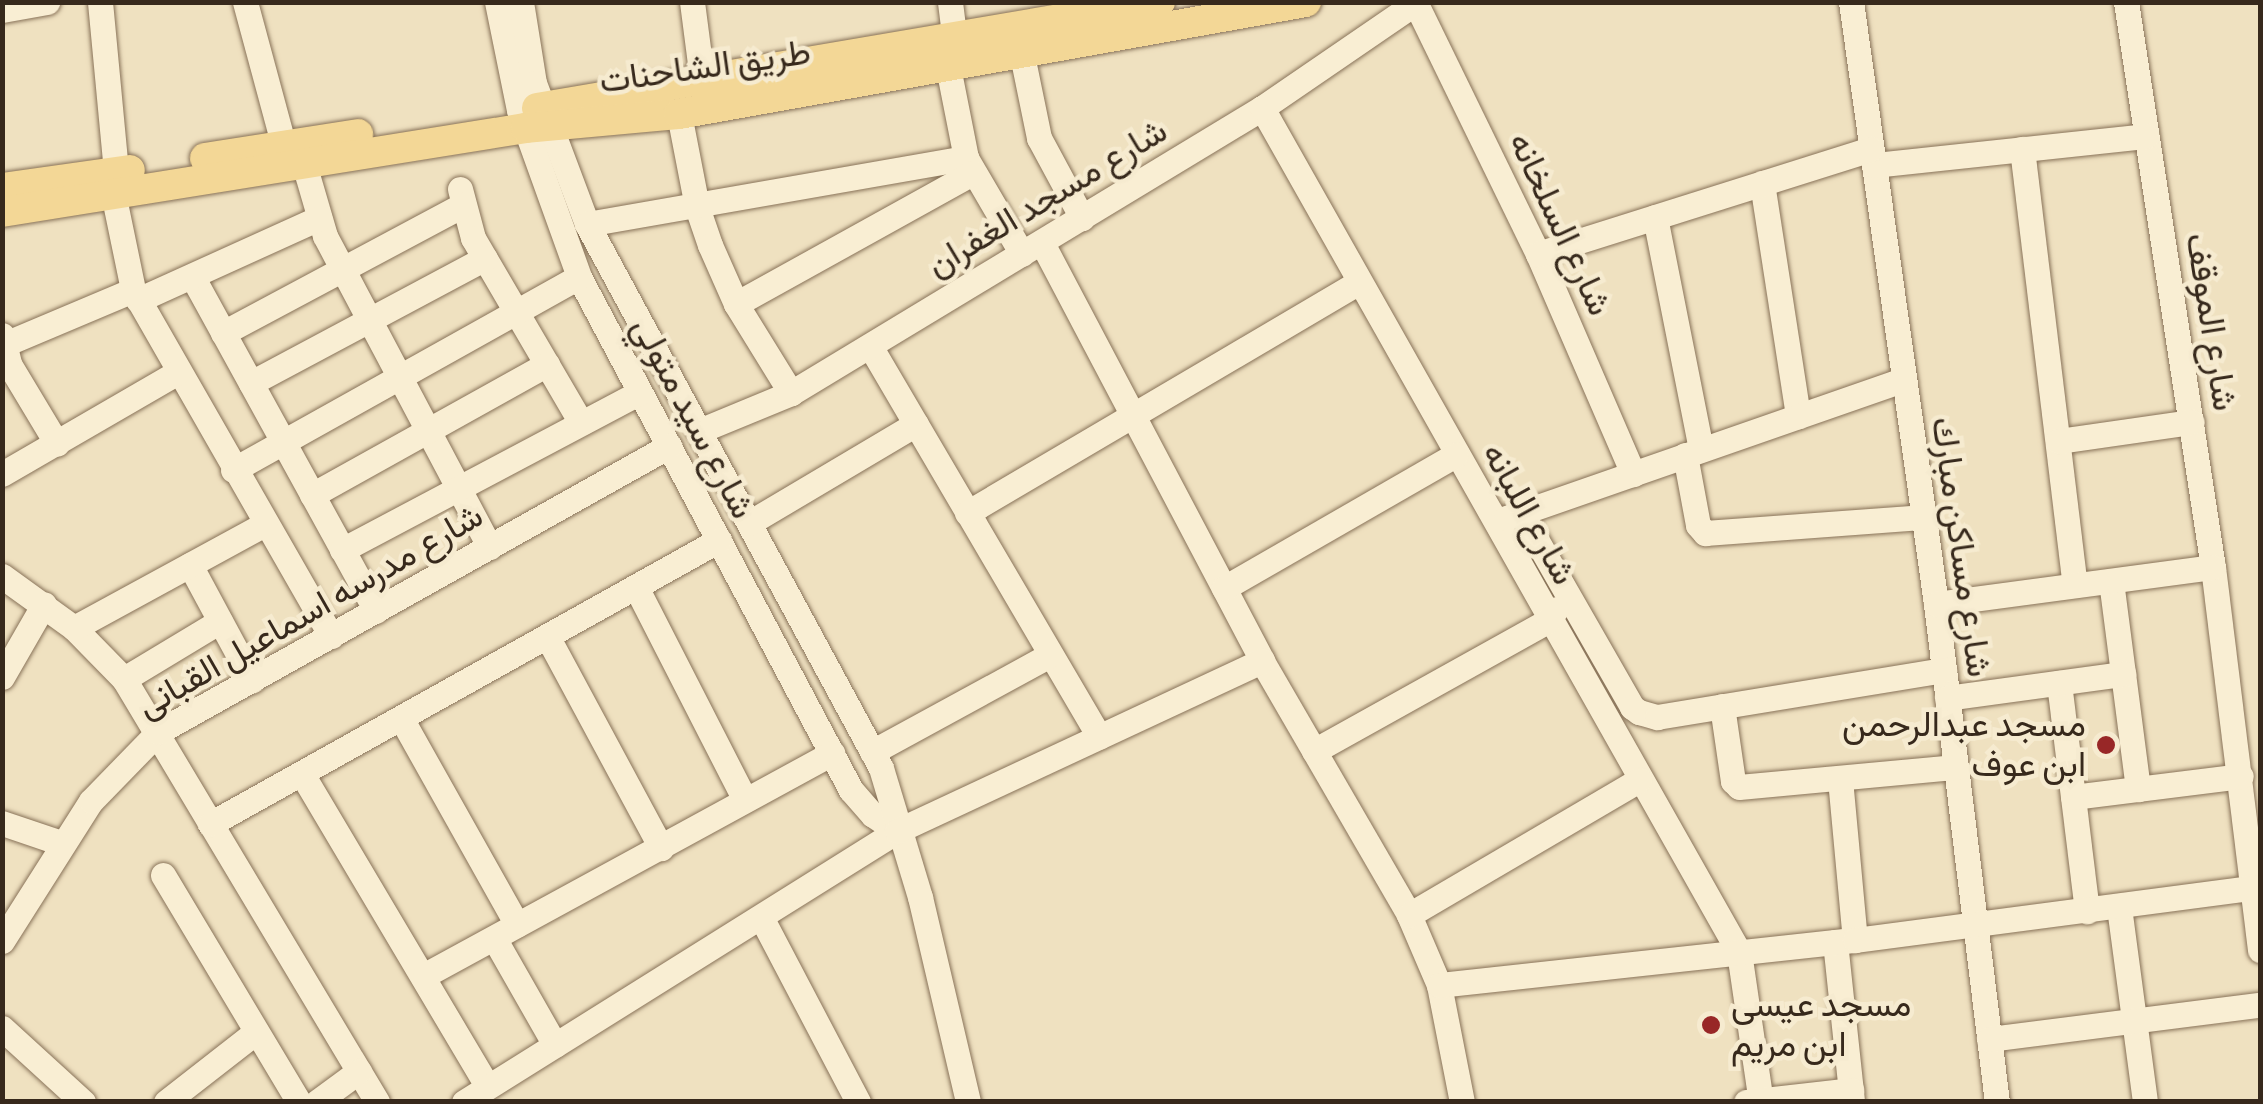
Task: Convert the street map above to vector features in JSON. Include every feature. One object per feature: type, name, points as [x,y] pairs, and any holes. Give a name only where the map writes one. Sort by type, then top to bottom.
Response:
[{"type":"main road","name":"طريق الشاحنات","points":[[534,118],[679,114],[952,54],[1160,2]]},
{"type":"main road","name":"طريق الشاحنات","points":[[114,182],[292,158],[534,118],[702,79],[952,54],[1022,55],[1306,2]]},
{"type":"main road","points":[[2,188],[114,182]]},
{"type":"main road","points":[[2,212],[114,182]]},
{"type":"street","points":[[2,10],[46,2]]},
{"type":"street","points":[[100,2],[114,182],[135,295],[331,636]]},
{"type":"street","points":[[245,2],[292,158],[343,269],[490,547]]},
{"type":"street","name":"شارع سيد متولي","points":[[497,2],[579,276],[832,754],[862,804],[897,832]]},
{"type":"street","name":"شارع سيد متولي","points":[[520,2],[534,118],[587,224],[872,752],[890,794],[897,832],[920,897],[968,1102]]},
{"type":"street","points":[[692,2],[702,79]]},
{"type":"street","points":[[950,2],[952,54],[969,165],[1032,248],[1133,417],[1262,661],[1409,915],[1439,985],[1462,1102]]},
{"type":"street","name":"شارع مساكن مبارك","points":[[1851,2],[1936,604],[1997,1102]]},
{"type":"street","name":"شارع الموقف","points":[[2126,2],[2214,567],[2257,887],[2260,950]]},
{"type":"street","name":"شارع مسجد الغفران","points":[[699,431],[791,393],[1262,108],[1417,4]]},
{"type":"street","name":"شارع السلخانه","points":[[1417,4],[1538,254],[1633,474]]},
{"type":"street","points":[[1022,55],[1039,138],[1082,218]]},
{"type":"street","name":"شارع اللبانه","points":[[1262,108],[1548,621],[1740,952]]},
{"type":"street","points":[[679,114],[697,207],[736,304],[791,393]]},
{"type":"street","points":[[1538,254],[1762,183],[1872,157],[2022,150],[2146,136]]},
{"type":"street","points":[[2022,150],[2075,586]]},
{"type":"street","points":[[587,224],[969,165]]},
{"type":"street","points":[[736,304],[969,165]]},
{"type":"street","points":[[1762,183],[1798,416]]},
{"type":"street","points":[[223,333],[343,269],[462,197],[485,258],[581,423]]},
{"type":"street","points":[[1655,217],[1693,453],[1698,525],[1705,533],[1922,517]]},
{"type":"street","points":[[57,444],[5,353],[135,295],[192,276],[319,218]]},
{"type":"street","points":[[250,383],[485,258]]},
{"type":"street","points":[[192,276],[376,611]]},
{"type":"street","points":[[233,470],[579,276]]},
{"type":"street","points":[[967,513],[1358,283]]},
{"type":"street","points":[[870,346],[1098,737]]},
{"type":"street","points":[[312,495],[547,364]]},
{"type":"street","points":[[2,474],[178,372]]},
{"type":"street","points":[[1493,522],[1902,380]]},
{"type":"street","points":[[342,550],[640,392]]},
{"type":"street","points":[[2058,440],[2192,422]]},
{"type":"street","points":[[749,523],[916,424]]},
{"type":"street","name":"شارع مدرسه اسماعيل القبانى","points":[[2,942],[91,801],[158,732],[669,446]]},
{"type":"street","points":[[1224,588],[1455,456]]},
{"type":"street","points":[[1521,513],[1632,707],[1658,716],[1944,670]]},
{"type":"street","points":[[74,628],[265,524]]},
{"type":"street","points":[[210,824],[719,540]]},
{"type":"street","points":[[190,566],[252,680]]},
{"type":"street","points":[[1936,604],[2214,567]]},
{"type":"street","points":[[2,576],[74,628],[124,679],[378,1102]]},
{"type":"street","points":[[2111,581],[2138,789]]},
{"type":"street","points":[[636,587],[744,800]]},
{"type":"street","points":[[1314,751],[1548,621],[1566,592]]},
{"type":"street","points":[[2,677],[44,604]]},
{"type":"street","points":[[124,679],[220,621]]},
{"type":"street","points":[[547,636],[661,848]]},
{"type":"street","points":[[872,752],[1050,655]]},
{"type":"street","points":[[464,1102],[897,832],[1262,661]]},
{"type":"street","points":[[1948,698],[2123,674]]},
{"type":"street","points":[[2060,682],[2087,910]]},
{"type":"street","points":[[1722,706],[1733,781],[1738,787],[1956,766]]},
{"type":"street","points":[[401,718],[506,931],[555,1045]]},
{"type":"street","points":[[425,975],[832,754]]},
{"type":"street","points":[[302,774],[425,975],[487,1086]]},
{"type":"street","points":[[2073,796],[2240,776]]},
{"type":"street","points":[[1740,952],[1756,1101],[1851,1096],[1840,779]]},
{"type":"street","points":[[1409,915],[1639,780]]},
{"type":"street","points":[[2,823],[61,843]]},
{"type":"street","points":[[163,875],[300,1102]]},
{"type":"street","points":[[1439,985],[1845,941],[2257,887]]},
{"type":"street","points":[[2119,906],[2145,1102]]},
{"type":"street","points":[[761,918],[858,1102]]},
{"type":"street","points":[[1989,1038],[2260,1006]]},
{"type":"street","points":[[2,1028],[83,1102]]},
{"type":"street","points":[[166,1102],[256,1032]]},
{"type":"street","points":[[316,1102],[358,1070]]},
{"type":"place","name":"مسجد عبدالرحمن ابن عوف","points":[[2106,745]]},
{"type":"place","name":"مسجد عيسى ابن مريم","points":[[1711,1025]]}]
